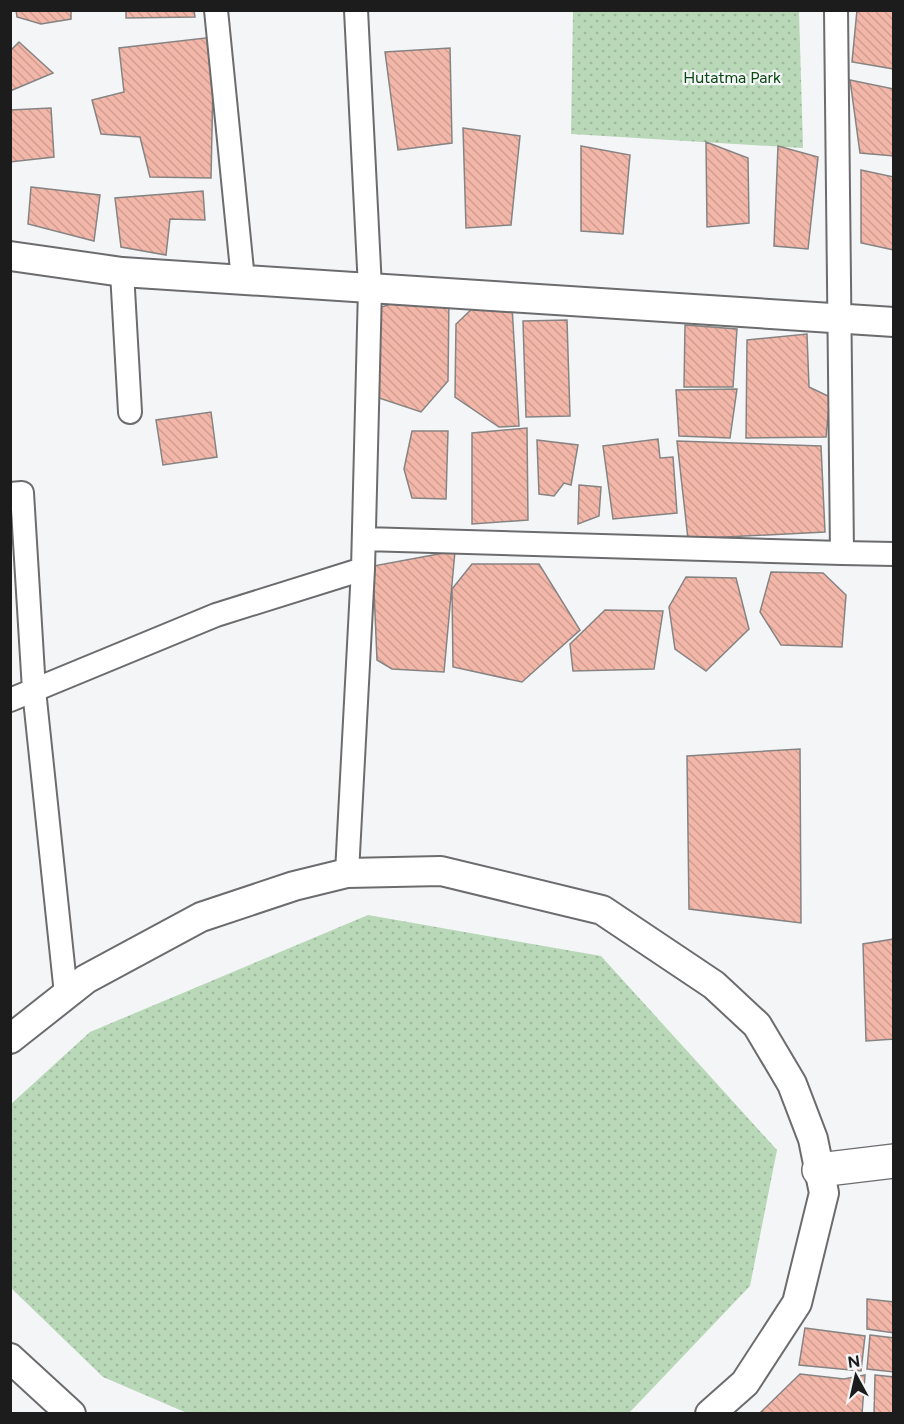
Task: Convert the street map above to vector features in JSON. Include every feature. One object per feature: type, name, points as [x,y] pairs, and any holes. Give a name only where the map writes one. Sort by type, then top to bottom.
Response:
[{"type":"main road","points":[[819,1170],[894,1161]]},
{"type":"street","points":[[216,10],[243,280]]},
{"type":"street","points":[[346,873],[363,569],[370,288],[356,10]]},
{"type":"street","points":[[836,10],[842,553]]},
{"type":"street","points":[[10,256],[122,272],[894,322]]},
{"type":"street","points":[[122,272],[130,412]]},
{"type":"street","points":[[10,494],[22,493],[34,690],[66,994]]},
{"type":"street","points":[[364,539],[894,554]]},
{"type":"street","points":[[10,700],[216,615],[363,569]]},
{"type":"street","points":[[10,1039],[86,979],[201,917],[294,886],[346,873],[441,872],[602,909],[714,985],[757,1025],[792,1084],[813,1139],[824,1192],[797,1303],[745,1383],[710,1413]]},
{"type":"street","points":[[10,1358],[71,1413]]},
{"type":"green space","name":"Hutatma Park","points":[[573,11],[799,11],[803,148],[571,134]]},
{"type":"green space","points":[[368,915],[601,956],[777,1150],[750,1286],[630,1412],[187,1413],[103,1377],[11,1288],[11,1104],[90,1032]]},
{"type":"building","points":[[16,10],[71,10],[71,19],[41,24],[17,17]]},
{"type":"building","points":[[126,10],[194,10],[195,17],[126,18]]},
{"type":"building","points":[[857,10],[894,10],[894,69],[852,62]]},
{"type":"building","points":[[214,37],[211,178],[150,177],[140,137],[101,134],[92,100],[124,92],[119,48]]},
{"type":"building","points":[[19,42],[53,73],[10,91],[10,51]]},
{"type":"building","points":[[450,48],[452,143],[398,150],[385,52]]},
{"type":"building","points":[[850,80],[894,89],[894,156],[860,153]]},
{"type":"building","points":[[51,108],[54,157],[10,162],[10,110]]},
{"type":"building","points":[[463,128],[520,136],[511,225],[466,228]]},
{"type":"building","points":[[706,142],[748,158],[749,223],[707,227]]},
{"type":"building","points":[[581,146],[630,155],[623,234],[581,231]]},
{"type":"building","points":[[778,146],[818,157],[808,249],[774,246]]},
{"type":"building","points":[[861,170],[894,177],[894,250],[861,243]]},
{"type":"building","points":[[31,187],[100,195],[94,241],[28,224]]},
{"type":"building","points":[[203,191],[205,220],[170,219],[166,255],[121,247],[115,198]]},
{"type":"building","points":[[416,295],[449,296],[448,381],[421,412],[379,398],[379,308]]},
{"type":"building","points":[[512,306],[519,426],[499,427],[455,397],[456,324],[473,308]]},
{"type":"building","points":[[567,320],[570,416],[526,417],[523,321]]},
{"type":"building","points":[[685,325],[737,329],[733,387],[684,387]]},
{"type":"building","points":[[807,334],[809,387],[830,397],[826,437],[746,438],[747,340]]},
{"type":"building","points":[[737,389],[730,438],[679,436],[676,390]]},
{"type":"building","points":[[211,412],[217,457],[163,465],[156,420]]},
{"type":"building","points":[[527,428],[528,520],[472,524],[472,433]]},
{"type":"building","points":[[412,431],[448,431],[446,499],[412,498],[404,469]]},
{"type":"building","points":[[658,439],[660,458],[673,457],[677,513],[613,519],[603,446]]},
{"type":"building","points":[[537,440],[578,445],[571,485],[564,483],[554,496],[539,494]]},
{"type":"building","points":[[677,441],[821,446],[825,532],[688,539]]},
{"type":"building","points":[[579,485],[601,487],[599,516],[578,524]]},
{"type":"building","points":[[455,551],[444,672],[392,669],[377,660],[373,566]]},
{"type":"building","points":[[472,564],[539,564],[580,630],[522,682],[453,667],[452,589]]},
{"type":"building","points":[[771,572],[823,573],[846,595],[842,647],[781,645],[760,612]]},
{"type":"building","points":[[686,577],[736,578],[749,629],[706,671],[675,649],[669,607]]},
{"type":"building","points":[[605,610],[663,611],[654,669],[573,671],[570,644]]},
{"type":"building","points":[[800,749],[801,923],[689,909],[687,756]]},
{"type":"building","points":[[894,939],[894,1039],[866,1041],[863,944]]},
{"type":"building","points":[[867,1299],[894,1302],[894,1333],[867,1329]]},
{"type":"building","points":[[805,1328],[865,1336],[861,1371],[799,1365]]},
{"type":"building","points":[[870,1335],[894,1338],[894,1372],[867,1369]]},
{"type":"building","points":[[800,1374],[844,1379],[865,1375],[862,1414],[759,1414]]},
{"type":"building","points":[[875,1375],[894,1377],[894,1414],[874,1414]]}]
